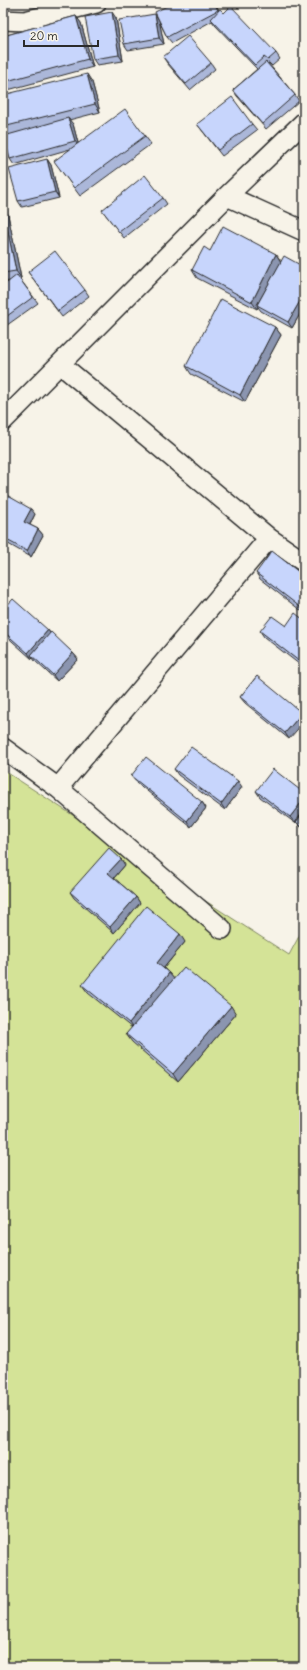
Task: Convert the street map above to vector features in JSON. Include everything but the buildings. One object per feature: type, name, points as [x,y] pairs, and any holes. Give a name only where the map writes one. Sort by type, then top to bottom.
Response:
[{"type":"street","points":[[3,20],[25,21],[96,3]]},
{"type":"street","points":[[3,421],[227,196],[304,122]]},
{"type":"street","points":[[227,196],[304,232]]},
{"type":"street","points":[[60,364],[269,538],[304,562]]},
{"type":"street","points":[[58,788],[269,538]]},
{"type":"street","points":[[3,748],[58,788],[222,929]]},
{"type":"green space","points":[[3,770],[289,955],[304,927],[304,1667],[3,1667]]}]
